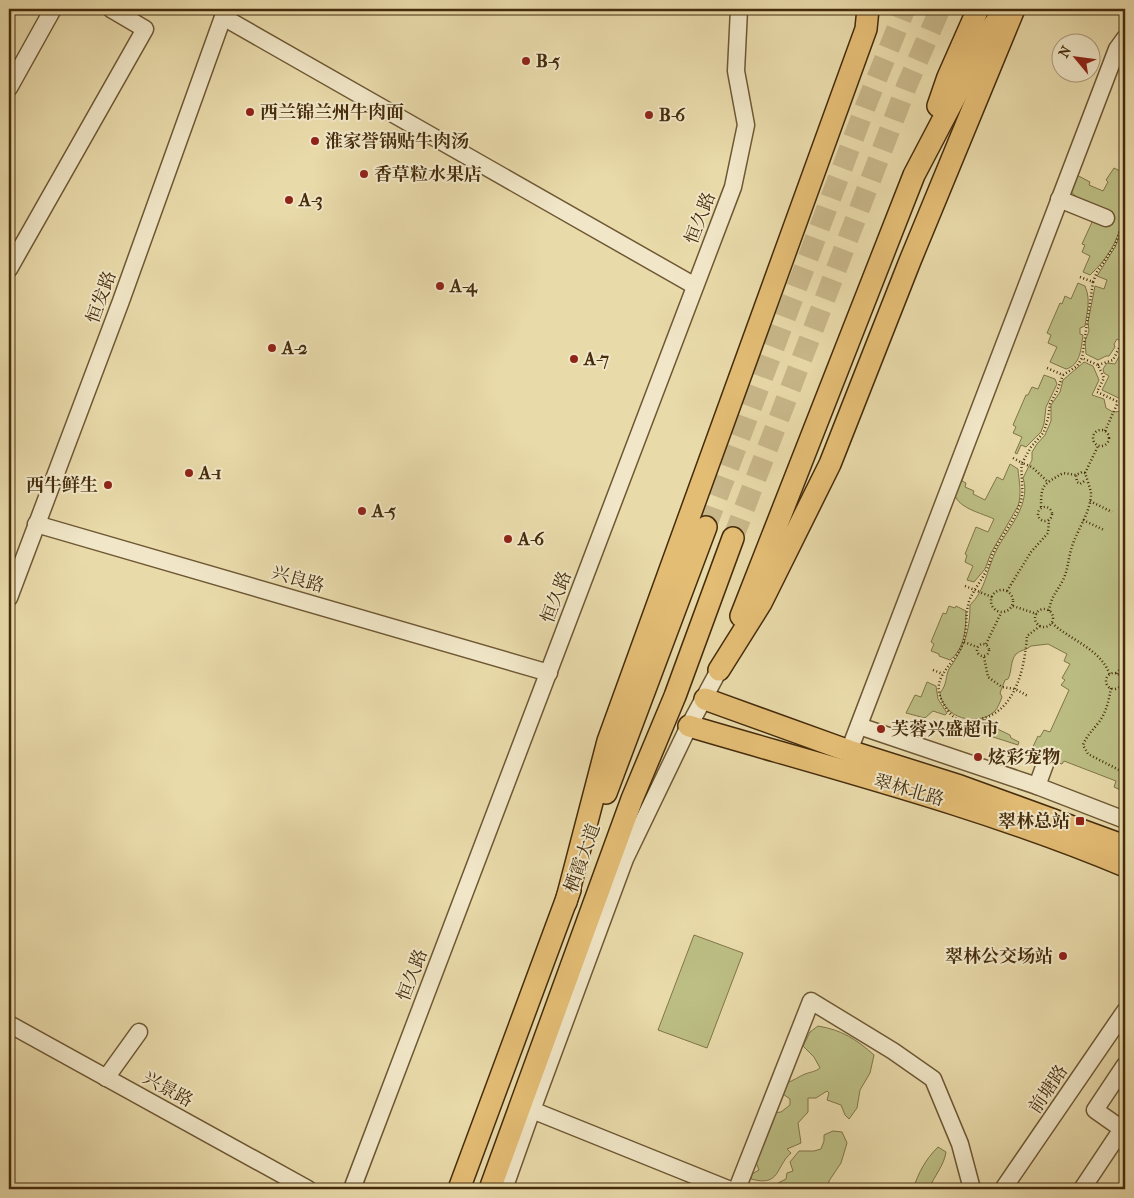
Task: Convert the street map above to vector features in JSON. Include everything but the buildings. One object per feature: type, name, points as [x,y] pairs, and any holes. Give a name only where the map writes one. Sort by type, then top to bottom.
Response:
[{"type":"main road","points":[[719,670],[914,175],[948,77],[978,9]]},
{"type":"main road","points":[[914,175],[988,32],[1005,9]]},
{"type":"main road","points":[[719,670],[761,604],[830,464],[910,261],[1014,9]]},
{"type":"main road","points":[[566,902],[608,741],[869,15]]},
{"type":"main road","name":"栖霞大道","points":[[458,1189],[706,527]]},
{"type":"main road","name":"栖霞大道","points":[[490,1189],[632,800],[675,696],[733,538]]},
{"type":"main road","name":"翠林北路","points":[[705,699],[849,751],[960,786],[1125,846]]},
{"type":"main road","name":"翠林北路","points":[[689,726],[959,804],[1077,846],[1125,866]]},
{"type":"street","points":[[9,88],[53,9]]},
{"type":"street","points":[[9,269],[15,243],[145,28],[112,9]]},
{"type":"street","name":"恒久路","points":[[352,1189],[732,188],[746,125],[736,71],[739,9]]},
{"type":"street","points":[[225,13],[695,286]]},
{"type":"street","name":"恒发路","points":[[9,598],[125,292],[225,13]]},
{"type":"street","points":[[849,751],[1116,49],[1125,38]]},
{"type":"street","points":[[1059,199],[1106,218]]},
{"type":"street","name":"兴良路","points":[[36,524],[549,673]]},
{"type":"street","points":[[504,1189],[626,858],[689,726],[719,670]]},
{"type":"street","points":[[859,726],[1037,786],[1125,820]]},
{"type":"street","points":[[1037,786],[1048,756]]},
{"type":"street","points":[[737,1189],[811,1001],[892,1051],[933,1079],[960,1144],[972,1189]]},
{"type":"street","name":"前塘路","points":[[1003,1189],[1125,1011]]},
{"type":"street","name":"兴景路","points":[[9,1024],[308,1189]]},
{"type":"street","points":[[106,1078],[139,1032]]},
{"type":"street","points":[[1082,1189],[1122,1129],[1095,1110],[1125,1065]]},
{"type":"street","points":[[532,1110],[728,1189]]},
{"type":"path","points":[[1052,623],[1048,626],[1040,626],[1027,636],[1025,657],[1015,689],[1001,710],[987,718],[962,721],[953,717],[940,699],[939,687],[943,674],[964,642],[968,624],[968,605],[986,573],[996,548],[1020,503],[1023,494],[1022,463],[1031,446],[1044,432],[1050,404],[1058,391],[1063,375],[1076,366],[1082,358],[1093,282],[1097,272],[1115,245],[1125,218]]},
{"type":"path","points":[[1080,277],[1093,282]]},
{"type":"path","points":[[1098,365],[1113,360],[1120,346],[1125,349]]},
{"type":"path","points":[[1082,358],[1098,365],[1104,378],[1097,392],[1125,405]]},
{"type":"path","points":[[1047,368],[1063,375]]},
{"type":"path","points":[[1104,431],[1118,402]]},
{"type":"path","points":[[1098,446],[1106,445],[1109,442],[1110,438],[1104,431]]},
{"type":"path","points":[[1098,446],[1092,439],[1093,435],[1096,432],[1104,431]]},
{"type":"path","points":[[1052,623],[1052,614],[1049,611],[1053,595],[1066,573],[1070,550],[1088,509],[1092,494],[1085,474],[1098,446]]},
{"type":"path","points":[[1012,458],[1032,467],[1048,482]]},
{"type":"path","points":[[1050,520],[1039,518],[1041,491],[1048,482],[1063,473],[1076,475],[1082,472],[1085,474]]},
{"type":"path","points":[[1076,475],[1077,482],[1080,484],[1086,480]]},
{"type":"path","points":[[1090,501],[1112,512]]},
{"type":"path","points":[[1007,591],[1031,552],[1048,533],[1052,510],[1049,507],[1041,507]]},
{"type":"path","points":[[1083,520],[1104,530]]},
{"type":"path","points":[[964,586],[992,597]]},
{"type":"path","points":[[964,642],[978,647],[986,644],[1001,613],[1006,612],[1013,606],[1013,595],[1007,591],[999,590],[992,597],[992,607],[1001,613]]},
{"type":"path","points":[[1013,606],[1037,614]]},
{"type":"path","points":[[1040,626],[1036,618],[1037,614],[1040,610],[1049,611]]},
{"type":"path","points":[[1052,623],[1099,657],[1107,666],[1110,674],[1106,682],[1111,688]]},
{"type":"path","points":[[984,657],[990,649],[986,644]]},
{"type":"path","points":[[978,647],[978,654],[984,657]]},
{"type":"path","points":[[984,657],[988,677],[1002,687],[1015,689],[1028,696]]},
{"type":"path","points":[[1117,674],[1125,659]]},
{"type":"path","points":[[933,670],[943,674]]},
{"type":"path","points":[[1110,674],[1117,674]]},
{"type":"path","points":[[1111,688],[1119,688],[1121,684],[1122,680],[1117,674]]},
{"type":"path","points":[[1111,688],[1108,704],[1100,721],[1086,737],[1083,745],[1088,754],[1121,771],[1125,770]]},
{"type":"green space","points":[[1125,159],[1125,192],[1122,222],[1112,249],[1090,275],[1083,272],[1090,256],[1082,252],[1085,245],[1082,244],[1093,220],[1107,226],[1113,212],[1089,203],[1073,194],[1069,189],[1073,173],[1090,182],[1089,185],[1103,191],[1108,182],[1106,180],[1114,168],[1120,171]]},
{"type":"green space","points":[[1125,222],[1125,344],[1117,339],[1114,344],[1115,347],[1109,356],[1098,360],[1086,354],[1085,341],[1089,331],[1088,322],[1095,286],[1104,289],[1107,280],[1097,276],[1115,247]]},
{"type":"green space","points":[[1078,283],[1085,286],[1087,291],[1088,301],[1085,326],[1080,328],[1080,334],[1083,335],[1081,350],[1077,360],[1075,364],[1066,369],[1050,362],[1057,347],[1048,343],[1051,335],[1047,333],[1060,303],[1062,304],[1065,296],[1071,299]]},
{"type":"green space","points":[[1122,351],[1125,352],[1125,401],[1102,390],[1109,376],[1104,373],[1103,369],[1107,363],[1115,364]]},
{"type":"green space","points":[[1084,362],[1093,366],[1099,380],[1092,395],[1104,399],[1106,408],[1113,412],[1125,411],[1125,792],[1114,787],[1116,781],[1064,761],[1062,764],[1030,753],[1038,736],[1040,737],[1044,730],[1050,732],[1069,690],[1061,685],[1065,680],[1062,678],[1070,664],[1064,661],[1067,654],[1048,644],[1031,646],[1018,653],[1014,657],[1008,679],[1005,680],[1000,693],[1002,697],[999,705],[987,717],[978,719],[961,718],[947,709],[942,702],[940,693],[949,669],[959,654],[965,639],[969,623],[970,605],[979,593],[995,553],[1022,505],[1025,491],[1023,478],[1032,460],[1032,452],[1045,435],[1051,421],[1051,405],[1060,392],[1063,380]]},
{"type":"green space","points":[[1044,375],[1055,379],[1057,384],[1046,407],[1044,424],[1041,432],[1026,447],[1021,445],[1017,454],[1015,453],[1022,437],[1013,433],[1016,427],[1013,425],[1026,395],[1028,395],[1032,387],[1038,389]]},
{"type":"green space","points":[[965,461],[968,464],[962,481],[966,483],[965,487],[974,491],[973,494],[985,500],[997,477],[1003,480],[1010,464],[1018,469],[1020,488],[1018,506],[991,553],[985,569],[974,582],[967,580],[973,566],[965,562],[967,555],[965,554],[976,527],[988,532],[994,519],[964,506],[956,497],[954,491],[955,484]]},
{"type":"green space","points":[[949,606],[955,608],[956,606],[966,611],[962,644],[950,660],[931,651],[934,644],[931,642],[943,613],[946,614]]},
{"type":"green space","points":[[927,682],[936,686],[938,699],[947,713],[945,715],[933,711],[925,718],[906,713],[915,695],[921,697]]},
{"type":"green space","points":[[990,720],[989,725],[1010,735],[1011,738],[1019,742],[1018,745],[968,729],[969,722]]},
{"type":"green space","points":[[694,935],[743,953],[707,1048],[658,1030]]},
{"type":"green space","points":[[818,1026],[848,1036],[874,1055],[870,1073],[860,1090],[857,1108],[849,1119],[841,1105],[827,1100],[829,1093],[827,1091],[816,1098],[808,1098],[808,1112],[798,1123],[801,1143],[787,1149],[791,1153],[773,1178],[761,1181],[751,1179],[752,1174],[759,1170],[756,1162],[773,1113],[781,1112],[790,1105],[790,1099],[783,1094],[786,1083],[820,1068],[814,1057],[803,1046],[810,1032]]},
{"type":"green space","points":[[833,1131],[842,1132],[847,1143],[841,1163],[829,1181],[828,1189],[775,1189],[778,1183],[786,1179],[787,1173],[793,1171],[790,1162],[799,1151],[821,1149],[824,1135]]},
{"type":"green space","points":[[938,1147],[946,1152],[929,1189],[913,1189],[923,1166]]},
{"type":"tunnel","points":[[706,527],[866,105],[905,9]]},
{"type":"tunnel","points":[[733,538],[907,85],[940,9]]},
{"type":"place","name":"B-5","points":[[526,61]]},
{"type":"place","name":"西兰锦兰州牛肉面","points":[[250,112]]},
{"type":"place","name":"B-6","points":[[649,115]]},
{"type":"place","name":"淮家誉锅贴牛肉汤","points":[[315,141]]},
{"type":"place","name":"香草粒水果店","points":[[364,174]]},
{"type":"place","name":"A-3","points":[[289,200]]},
{"type":"place","name":"A-4","points":[[440,286]]},
{"type":"place","name":"A-2","points":[[272,348]]},
{"type":"place","name":"A-7","points":[[574,359]]},
{"type":"place","name":"A-1","points":[[189,473]]},
{"type":"place","name":"西牛鲜生","points":[[108,485]]},
{"type":"place","name":"A-5","points":[[362,511]]},
{"type":"place","name":"A-6","points":[[508,539]]},
{"type":"place","name":"芙蓉兴盛超市","points":[[881,729]]},
{"type":"place","name":"炫彩宠物","points":[[978,757]]},
{"type":"place","name":"翠林总站","points":[[1080,821]]},
{"type":"place","name":"翠林公交场站","points":[[1063,956]]}]
